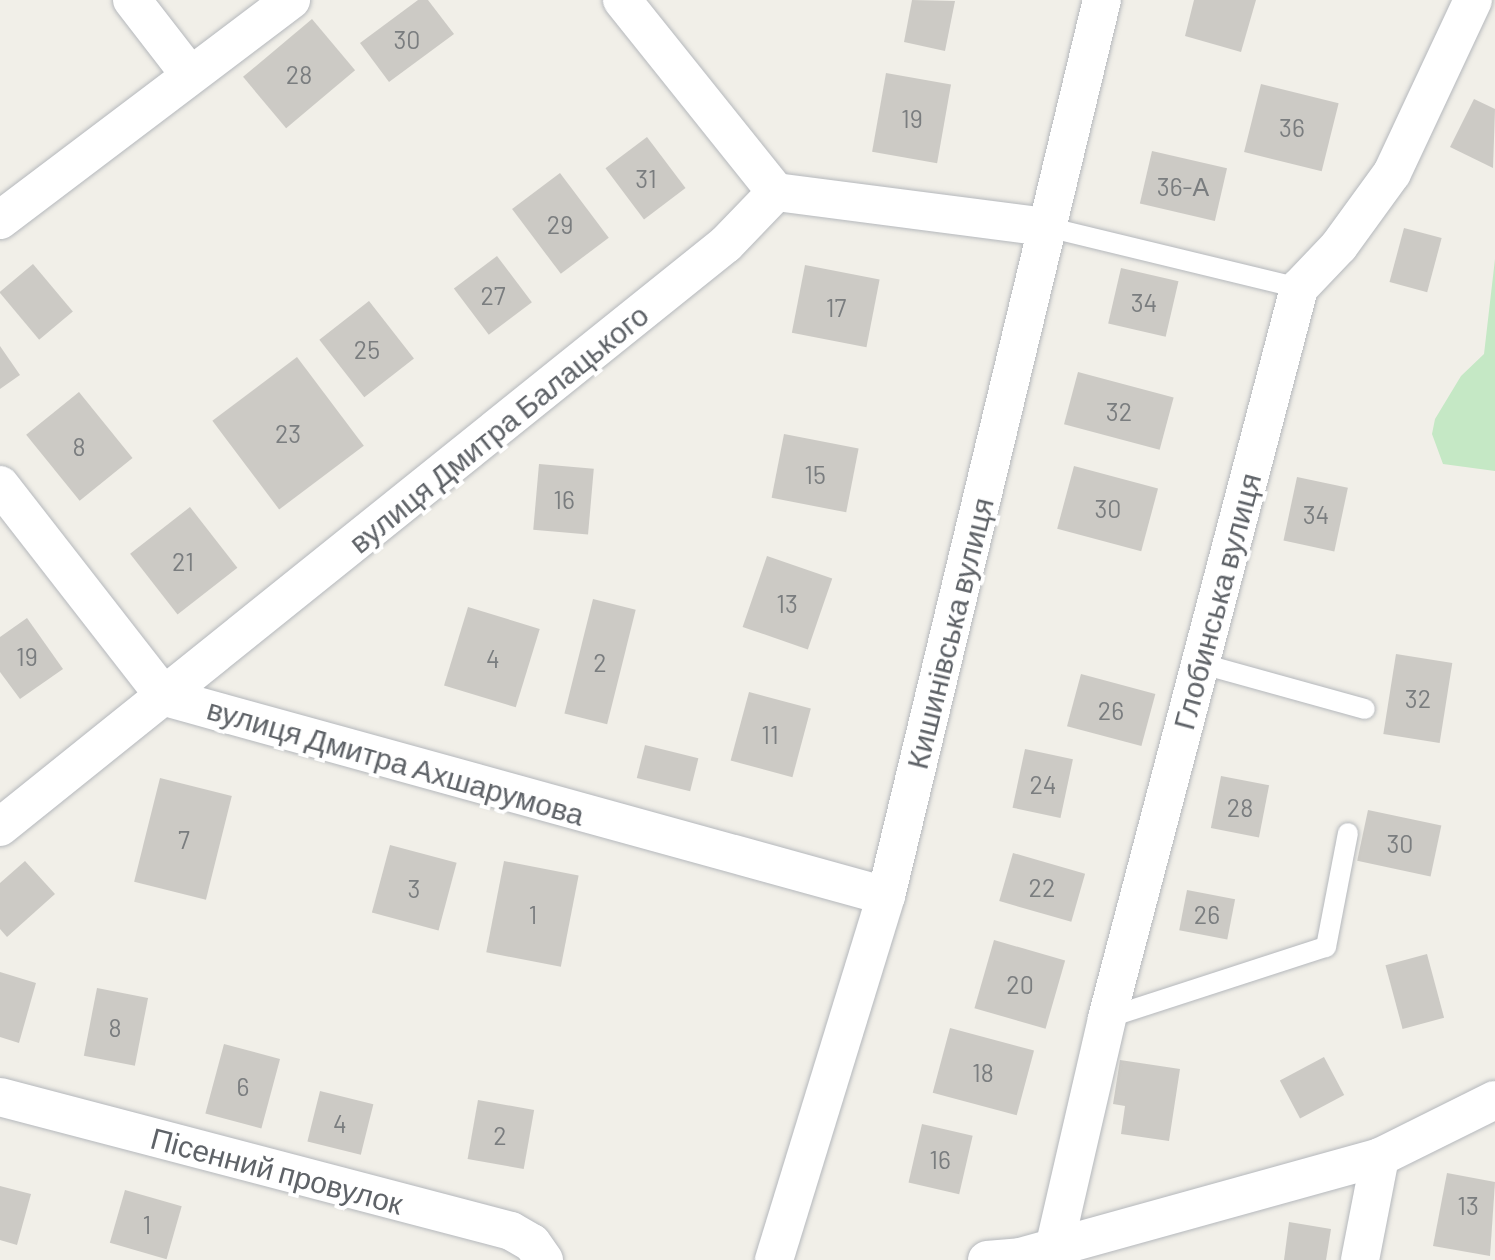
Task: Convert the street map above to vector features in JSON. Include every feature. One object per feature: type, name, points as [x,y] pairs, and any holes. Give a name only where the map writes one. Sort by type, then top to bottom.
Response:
[{"type":"street","points":[[132,0],[190,75]]},
{"type":"street","points":[[0,220],[290,0]]},
{"type":"street","points":[[622,0],[776,192],[1047,227]]},
{"type":"street","name":"Кишинівська вулиця","points":[[774,1260],[886,896],[1102,0]]},
{"type":"street","name":"Глобинська вулиця","points":[[1020,1255],[1107,1018],[1299,288],[1340,246],[1392,173],[1473,0]]},
{"type":"street","name":"вулиця Дмитра Балацького","points":[[0,827],[726,244],[776,192]]},
{"type":"street","name":"вулиця Дмитра Ахшарумова","points":[[0,484],[165,697],[886,896]]},
{"type":"street","name":"Пісенний провулок","points":[[0,1098],[511,1231],[532,1243],[544,1260]]},
{"type":"street","points":[[1020,1255],[1380,1157],[1491,1106]]},
{"type":"street","points":[[1360,1260],[1380,1157]]},
{"type":"lane","points":[[1047,227],[1299,288]]},
{"type":"lane","points":[[1198,664],[1366,709]]},
{"type":"lane","points":[[1107,1018],[1326,948],[1348,834]]},
{"type":"green space","points":[[1495,259],[1495,471],[1443,464],[1432,434],[1435,419],[1461,376],[1484,354]]},
{"type":"building","points":[[418,0],[428,0],[454,34],[389,82],[360,43]]},
{"type":"building","points":[[912,0],[955,1],[945,51],[904,42]]},
{"type":"building","points":[[1194,0],[1256,0],[1241,52],[1185,36]]},
{"type":"building","points":[[312,19],[355,70],[286,128],[243,77]]},
{"type":"building","points":[[886,73],[951,84],[937,163],[872,152]]},
{"type":"building","points":[[1261,84],[1339,103],[1322,171],[1244,152]]},
{"type":"building","points":[[1474,99],[1495,109],[1493,168],[1450,147]]},
{"type":"building","points":[[647,137],[686,188],[644,219],[605,168]]},
{"type":"building","points":[[1152,151],[1227,168],[1215,221],[1140,204]]},
{"type":"building","points":[[560,173],[609,238],[561,274],[512,209]]},
{"type":"building","points":[[1404,228],[1442,238],[1427,292],[1390,282]]},
{"type":"building","points":[[497,256],[532,302],[489,335],[454,288]]},
{"type":"building","points":[[33,264],[73,311],[39,340],[0,293]]},
{"type":"building","points":[[805,265],[880,280],[866,347],[792,333]]},
{"type":"building","points":[[1121,268],[1178,281],[1166,337],[1108,324]]},
{"type":"building","points":[[369,301],[414,359],[364,397],[319,340]]},
{"type":"building","points":[[0,346],[20,375],[0,389]]},
{"type":"building","points":[[297,357],[364,446],[279,509],[212,421]]},
{"type":"building","points":[[1078,372],[1174,398],[1160,450],[1064,424]]},
{"type":"building","points":[[79,392],[132,458],[80,501],[26,435]]},
{"type":"building","points":[[784,434],[859,449],[846,512],[772,498]]},
{"type":"building","points":[[539,464],[594,469],[588,535],[533,530]]},
{"type":"building","points":[[1074,466],[1158,489],[1141,551],[1057,529]]},
{"type":"building","points":[[1297,477],[1348,488],[1334,551],[1283,541]]},
{"type":"building","points":[[190,507],[237,568],[178,614],[130,554]]},
{"type":"building","points":[[767,556],[832,578],[808,649],[743,627]]},
{"type":"building","points":[[593,599],[636,610],[607,724],[564,713]]},
{"type":"building","points":[[468,607],[540,629],[516,707],[444,685]]},
{"type":"building","points":[[27,618],[63,669],[20,699],[0,672],[0,637]]},
{"type":"building","points":[[1396,654],[1452,663],[1440,743],[1383,734]]},
{"type":"building","points":[[1081,674],[1155,694],[1141,746],[1067,726]]},
{"type":"building","points":[[749,692],[811,709],[792,777],[731,761]]},
{"type":"building","points":[[645,745],[698,758],[690,791],[637,778]]},
{"type":"building","points":[[1025,749],[1073,759],[1060,818],[1013,808]]},
{"type":"building","points":[[1221,776],[1269,785],[1259,837],[1211,828]]},
{"type":"building","points":[[160,778],[232,796],[206,900],[134,882]]},
{"type":"building","points":[[1368,810],[1441,826],[1431,876],[1357,861]]},
{"type":"building","points":[[390,845],[457,863],[439,930],[372,913]]},
{"type":"building","points":[[1013,853],[1085,874],[1071,922],[999,901]]},
{"type":"building","points":[[25,861],[55,894],[7,937],[0,929],[0,883]]},
{"type":"building","points":[[504,861],[579,876],[561,967],[486,952]]},
{"type":"building","points":[[1187,890],[1235,899],[1227,940],[1179,930]]},
{"type":"building","points":[[994,940],[1065,960],[1046,1029],[974,1008]]},
{"type":"building","points":[[1427,954],[1444,1018],[1403,1029],[1385,965]]},
{"type":"building","points":[[0,972],[36,983],[19,1043],[0,1037]]},
{"type":"building","points":[[97,988],[148,998],[135,1066],[84,1056]]},
{"type":"building","points":[[950,1028],[1034,1051],[1017,1115],[933,1093]]},
{"type":"building","points":[[224,1044],[280,1059],[261,1129],[205,1114]]},
{"type":"building","points":[[1324,1057],[1344,1095],[1300,1118],[1280,1080]]},
{"type":"building","points":[[1120,1060],[1180,1069],[1169,1141],[1121,1134],[1125,1106],[1113,1104]]},
{"type":"building","points":[[320,1091],[373,1104],[361,1155],[307,1141]]},
{"type":"building","points":[[478,1100],[534,1110],[524,1169],[468,1159]]},
{"type":"building","points":[[922,1124],[973,1136],[959,1194],[909,1182]]},
{"type":"building","points":[[1447,1173],[1495,1182],[1490,1256],[1433,1246]]},
{"type":"building","points":[[0,1186],[31,1194],[17,1245],[0,1240]]},
{"type":"building","points":[[125,1190],[182,1206],[167,1259],[110,1243]]},
{"type":"building","points":[[1289,1222],[1331,1229],[1326,1260],[1284,1260]]}]
